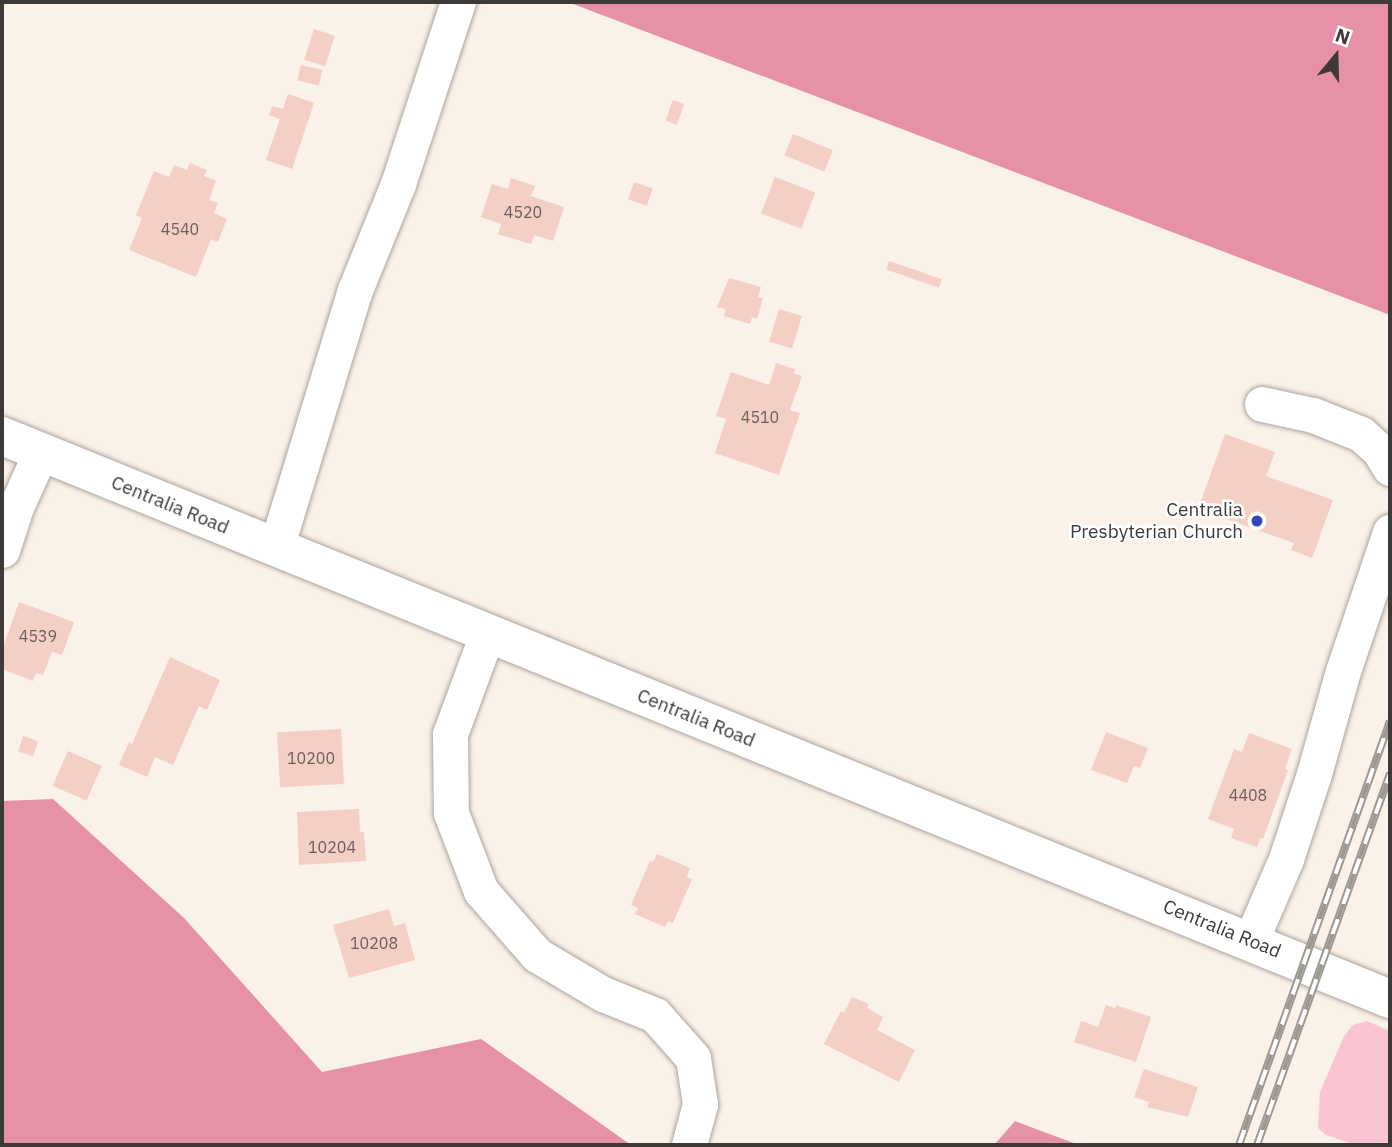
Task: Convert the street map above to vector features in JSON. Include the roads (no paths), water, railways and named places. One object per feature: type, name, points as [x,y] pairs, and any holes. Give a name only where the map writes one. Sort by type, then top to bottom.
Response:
[{"type":"main road","name":"Centralia Road","points":[[2,436],[487,634],[1251,940],[1390,999]]},
{"type":"street","points":[[276,548],[355,290],[398,184],[458,2]]},
{"type":"street","points":[[1262,404],[1313,415],[1361,434],[1379,450],[1390,468]]},
{"type":"street","points":[[2,550],[16,507],[41,452]]},
{"type":"street","points":[[1251,940],[1286,859],[1343,671],[1390,532]]},
{"type":"street","points":[[487,634],[450,734],[451,813],[481,891],[537,955],[603,994],[655,1015],[694,1058],[700,1104],[689,1145]]},
{"type":"railway","points":[[1239,1145],[1390,721]]},
{"type":"railway","points":[[1257,1145],[1390,773]]},
{"type":"place","name":"Centralia Presbyterian Church","points":[[1257,521]]}]
